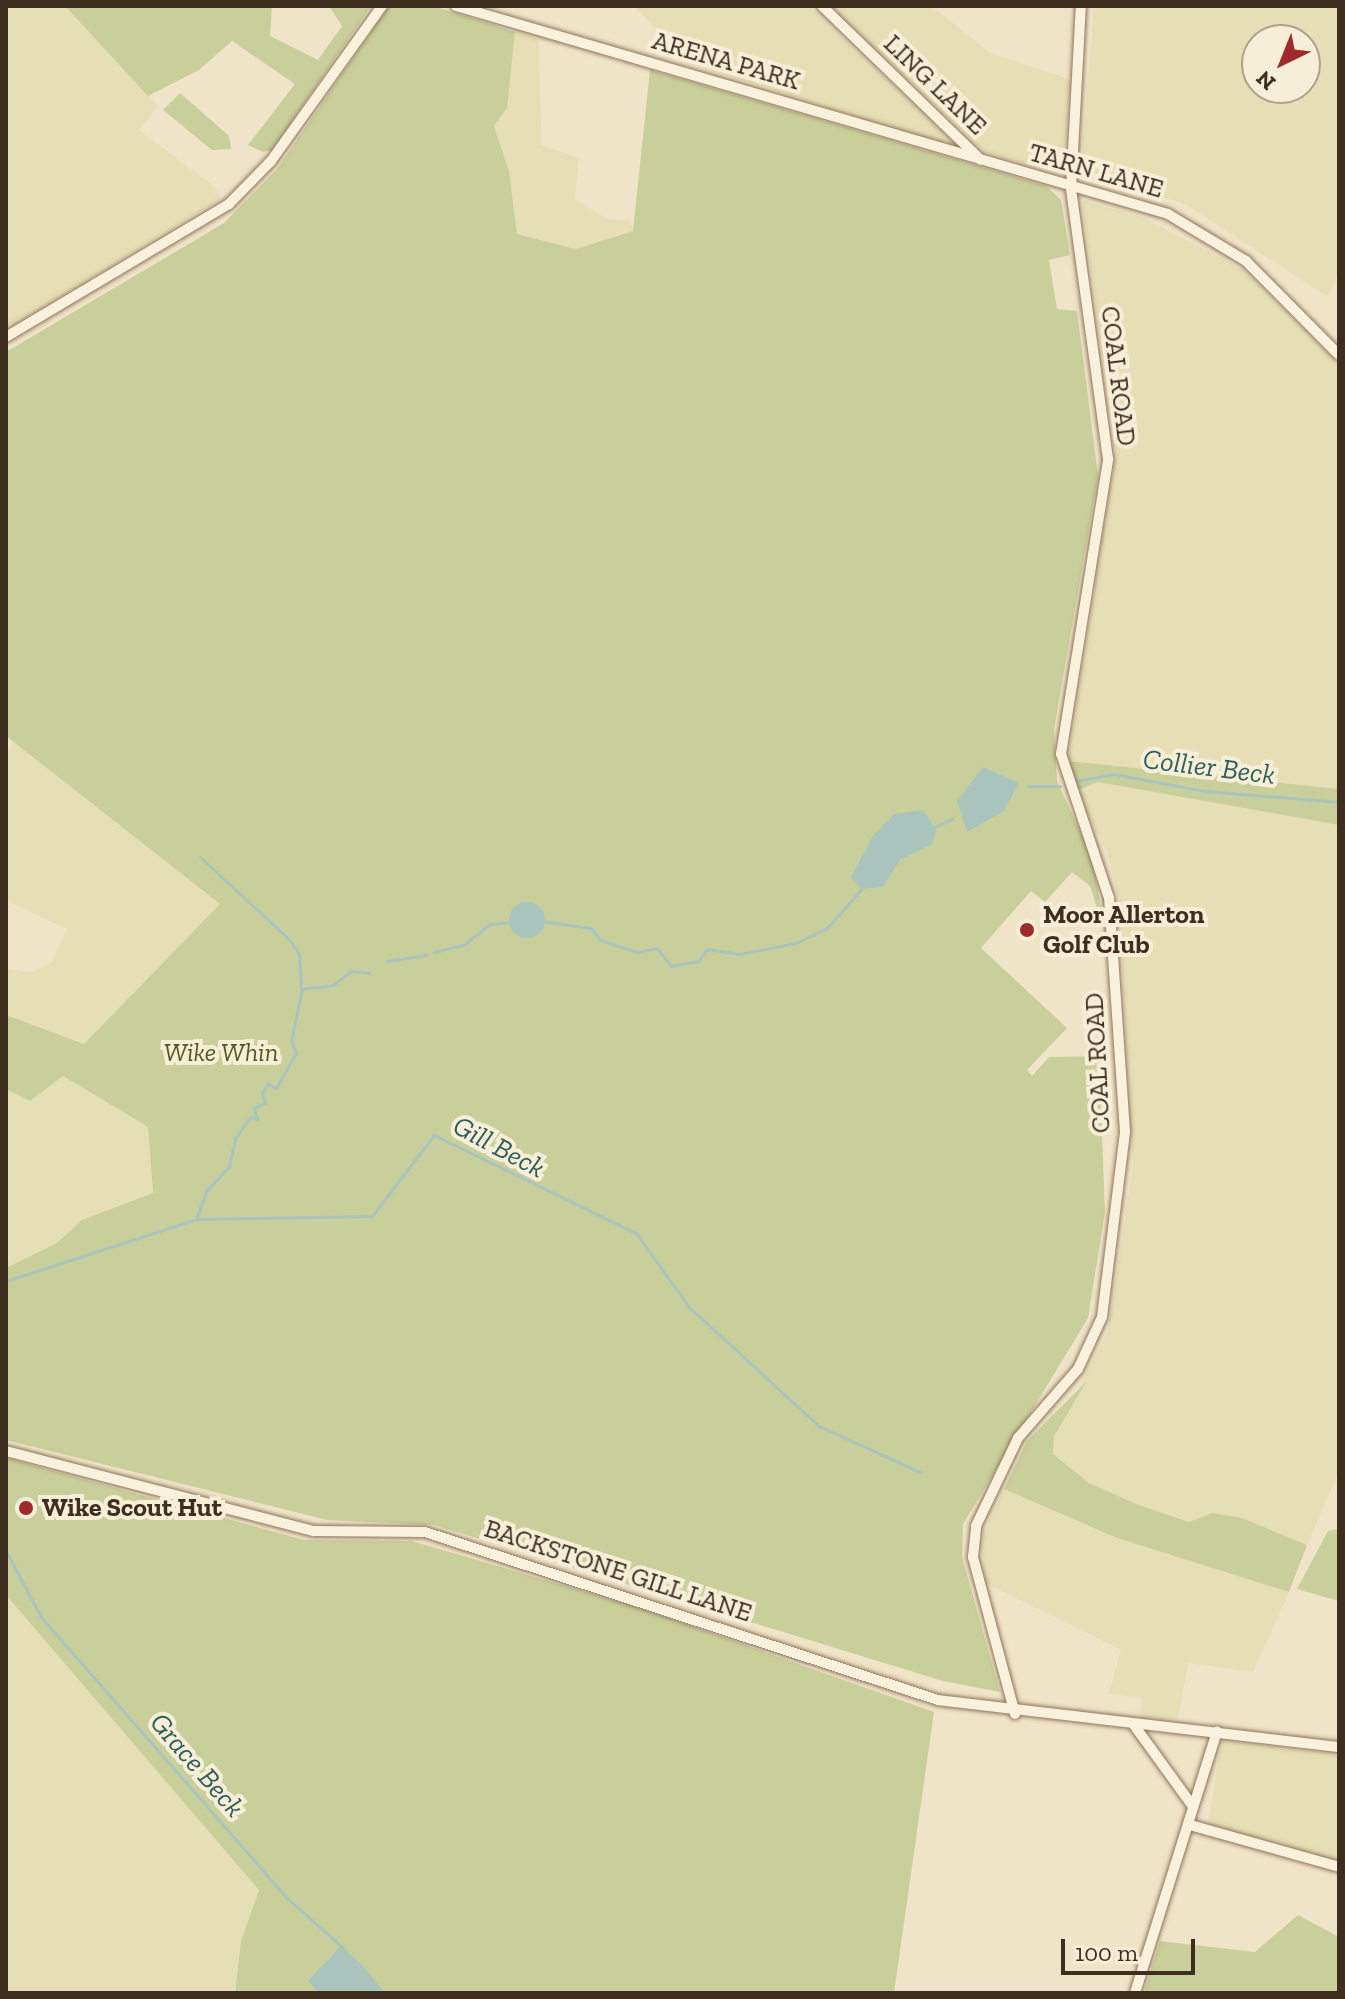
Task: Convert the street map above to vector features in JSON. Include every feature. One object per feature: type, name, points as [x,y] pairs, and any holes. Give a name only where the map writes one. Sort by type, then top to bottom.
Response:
[{"type":"street","points":[[6,337],[229,204],[271,161],[382,6]]},
{"type":"street","name":"ARENA PARK","points":[[456,6],[983,162]]},
{"type":"street","name":"LING LANE","points":[[822,6],[983,162]]},
{"type":"street","name":"COAL ROAD","points":[[1015,1714],[973,1557],[976,1526],[1018,1438],[1078,1369],[1102,1317],[1125,1132],[1109,898],[1061,754],[1108,459],[1071,188],[1081,6]]},
{"type":"street","name":"TARN LANE","points":[[983,162],[1168,214],[1246,261],[1339,355]]},
{"type":"street","name":"BACKSTONE GILL LANE","points":[[6,1451],[314,1531],[425,1532],[927,1696],[1015,1714],[1217,1732],[1339,1747]]},
{"type":"street","points":[[1134,1725],[1192,1805]]},
{"type":"street","points":[[1135,1993],[1217,1732]]},
{"type":"street","points":[[1190,1825],[1339,1867]]},
{"type":"shaded area","points":[[6,6],[65,6],[158,106],[139,130],[216,188],[220,199],[6,330]]},
{"type":"shaded area","points":[[634,6],[809,6],[961,150],[688,63]]},
{"type":"shaded area","points":[[830,6],[931,6],[990,53],[1070,79],[1063,175],[986,153]]},
{"type":"shaded area","points":[[1094,6],[1339,6],[1339,272],[1328,297],[1187,205],[1081,169]]},
{"type":"shaded area","points":[[515,32],[539,39],[541,145],[579,158],[575,199],[607,219],[630,220],[634,231],[576,249],[517,234],[509,171],[494,126],[507,108]]},
{"type":"shaded area","points":[[1082,200],[1144,218],[1244,270],[1339,365],[1339,789],[1068,761],[1116,453]]},
{"type":"shaded area","points":[[12,741],[220,904],[84,1044],[6,1015],[6,969],[33,972],[52,962],[67,929],[6,901],[6,756]]},
{"type":"shaded area","points":[[1098,782],[1339,825],[1339,1472],[1307,1545],[1242,1518],[1213,1513],[1189,1522],[1139,1505],[1089,1483],[1053,1454],[1054,1436],[1108,1332],[1133,1165],[1119,900],[1107,851],[1076,791]]},
{"type":"shaded area","points":[[63,1076],[148,1127],[153,1194],[82,1220],[57,1243],[6,1268],[6,1089],[30,1101]]},
{"type":"shaded area","points":[[1004,1489],[1117,1538],[1289,1592],[1253,1672],[1188,1663],[1178,1719],[1140,1718],[1142,1698],[1109,1694],[1121,1650],[986,1583],[981,1541]]},
{"type":"shaded area","points":[[6,1595],[259,1890],[241,1941],[235,1993],[6,1993]]},
{"type":"shaded area","points":[[1222,1740],[1339,1755],[1339,1862],[1208,1825]]},
{"type":"green space","points":[[65,6],[272,6],[270,36],[318,60],[342,26],[329,6],[371,6],[272,150],[263,152],[248,145],[295,84],[232,41],[199,70],[148,96]]},
{"type":"green space","name":"Wike Whin","points":[[389,6],[433,6],[515,32],[507,108],[494,126],[509,171],[517,234],[576,249],[633,231],[650,70],[1046,186],[1061,200],[1070,255],[1049,260],[1057,309],[1077,311],[1098,476],[1054,729],[1057,781],[1093,860],[1104,930],[1090,886],[1072,872],[1045,902],[1031,891],[981,948],[1067,1028],[1027,1070],[1032,1076],[1049,1057],[1099,1056],[1105,1212],[1088,1318],[963,1524],[962,1557],[1000,1692],[943,1681],[434,1525],[327,1520],[6,1440],[6,1268],[57,1243],[82,1220],[153,1193],[148,1127],[63,1076],[30,1101],[6,1089],[6,1015],[84,1044],[220,904],[6,736],[6,352],[224,223],[277,169]]},
{"type":"green space","points":[[180,93],[229,136],[231,149],[212,150],[163,110]]},
{"type":"green space","points":[[1068,761],[1339,789],[1339,825],[1098,782],[1076,791]]},
{"type":"green space","points":[[1087,1381],[1054,1436],[1053,1454],[1089,1483],[1139,1505],[1189,1522],[1213,1513],[1242,1518],[1307,1545],[1289,1592],[1117,1538],[1004,1489],[1027,1441]]},
{"type":"green space","points":[[6,1458],[304,1540],[412,1541],[640,1608],[934,1712],[894,1993],[235,1993],[241,1941],[259,1890],[6,1595]]},
{"type":"green space","points":[[1339,1529],[1339,1601],[1297,1589],[1328,1531]]},
{"type":"green space","points":[[1298,1915],[1339,1937],[1339,1993],[1144,1993],[1160,1941],[1255,1952]]},
{"type":"water","points":[[983,767],[1019,783],[1004,811],[967,832],[957,801]]},
{"type":"water","points":[[923,810],[936,830],[932,844],[900,860],[883,887],[861,889],[851,877],[873,836],[894,814]]},
{"type":"water","points":[[527,902],[540,907],[545,920],[540,933],[527,938],[514,933],[509,920],[514,907]]},
{"type":"water","points":[[341,1946],[385,1993],[319,1993],[308,1981]]},
{"type":"waterway","name":"Collier Beck","points":[[1075,781],[1114,774],[1205,791],[1339,802]]},
{"type":"waterway","name":"Collier Beck","points":[[1028,786],[1060,786]]},
{"type":"waterway","name":"Collier Beck","points":[[934,827],[952,819]]},
{"type":"waterway","points":[[200,857],[289,939],[299,954],[301,988]]},
{"type":"waterway","name":"Collier Beck","points":[[542,921],[591,928],[600,940],[638,952],[657,948],[671,966],[698,961],[707,949],[739,954],[796,943],[827,928],[863,887]]},
{"type":"waterway","name":"Collier Beck","points":[[434,952],[465,944],[490,924],[511,922]]},
{"type":"waterway","name":"Collier Beck","points":[[387,961],[426,955]]},
{"type":"waterway","name":"Collier Beck","points":[[197,1217],[206,1191],[229,1166],[235,1139],[250,1117],[258,1119],[253,1108],[265,1103],[262,1092],[268,1084],[276,1088],[296,1053],[291,1041],[302,989],[333,985],[351,971],[369,973]]},
{"type":"waterway","name":"Gill Beck","points":[[6,1281],[197,1219],[372,1216],[434,1135],[636,1233],[689,1307],[819,1426],[920,1472]]},
{"type":"waterway","name":"Grace Beck","points":[[6,1551],[41,1617],[286,1897],[343,1948]]},
{"type":"place","name":"Moor Allerton Golf Club","points":[[1027,930]]},
{"type":"place","name":"Wike Scout Hut","points":[[26,1508]]}]
